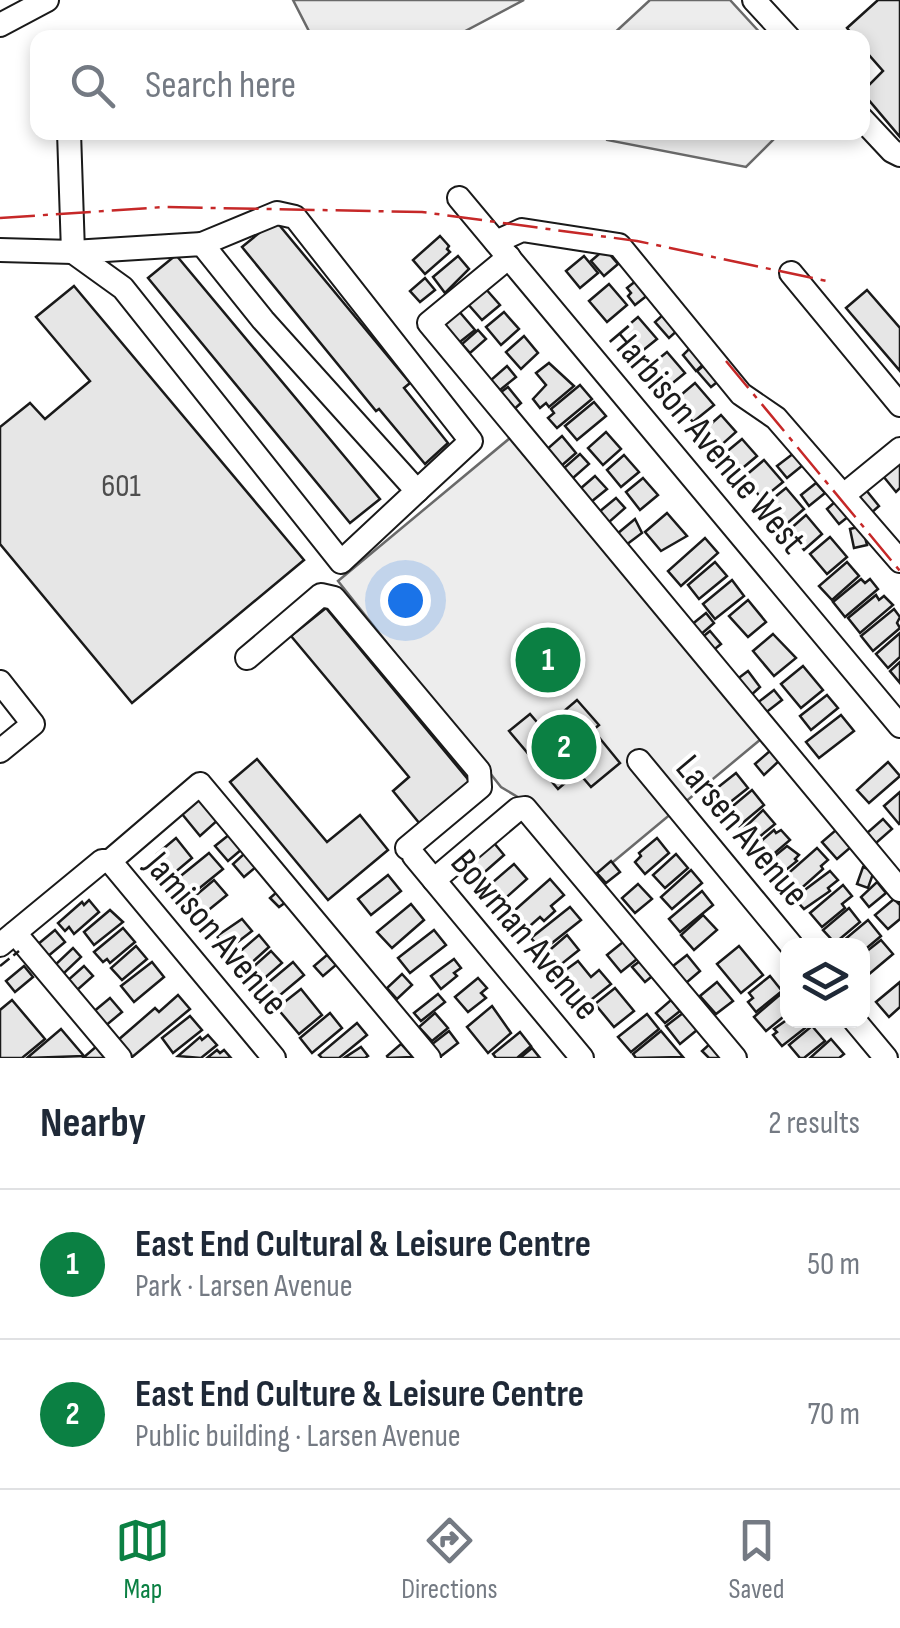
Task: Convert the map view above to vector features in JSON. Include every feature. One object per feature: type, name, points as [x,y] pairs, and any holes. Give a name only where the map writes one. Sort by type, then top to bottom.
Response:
[{"type":"street","points":[[0,25],[47,0]]},
{"type":"street","points":[[754,0],[781,30]]},
{"type":"street","points":[[870,128],[900,155]]},
{"type":"street","points":[[69,140],[72,252]]},
{"type":"street","name":"Harbison Avenue West","points":[[459,198],[900,726]]},
{"type":"street","points":[[0,250],[72,252],[202,244],[277,213],[295,218],[471,441],[341,562],[321,595],[247,658]]},
{"type":"street","points":[[900,561],[776,418],[741,394],[619,245],[522,230],[429,323],[900,890]]},
{"type":"street","points":[[202,244],[263,320],[418,490]]},
{"type":"street","points":[[72,252],[123,288],[341,562]]},
{"type":"street","points":[[791,274],[900,405]]},
{"type":"street","points":[[844,494],[900,449]]},
{"type":"street","name":"Bowman Avenue","points":[[321,595],[334,598],[479,771],[480,787],[411,852],[582,1058]]},
{"type":"street","points":[[0,682],[33,724],[0,751]]},
{"type":"street","name":"Larsen Avenue","points":[[639,762],[785,938]]},
{"type":"street","points":[[120,1058],[8,939],[200,784],[430,1058]]},
{"type":"street","points":[[434,880],[518,809],[525,808],[735,1058]]},
{"type":"street","name":"Jamison Avenue","points":[[106,861],[274,1058]]},
{"type":"street","points":[[862,1028],[886,1058]]},
{"type":"shaded area","points":[[293,0],[524,0],[467,30],[308,30]]},
{"type":"shaded area","points":[[650,0],[730,0],[758,30],[618,30]]},
{"type":"shaded area","points":[[607,140],[773,140],[746,167]]},
{"type":"shaded area","points":[[510,438],[761,739],[595,877],[536,808],[501,787],[338,581]]},
{"type":"building","points":[[878,0],[900,0],[900,137],[870,101],[870,84],[883,71],[870,56],[870,30],[847,28]]},
{"type":"building","points":[[275,220],[410,383],[404,388],[448,443],[425,464],[379,409],[376,411],[242,247]]},
{"type":"building","points":[[440,236],[450,252],[425,274],[413,260]]},
{"type":"building","points":[[605,249],[618,264],[604,276],[591,261]]},
{"type":"building","points":[[176,255],[380,499],[350,523],[148,278]]},
{"type":"building","points":[[458,256],[469,269],[445,293],[433,277]]},
{"type":"building","points":[[584,256],[598,273],[580,288],[566,271]]},
{"type":"building","points":[[425,278],[435,290],[420,302],[410,291]]},
{"type":"building","points":[[637,280],[649,294],[635,305],[627,288]]},
{"type":"building","points":[[609,284],[627,305],[607,322],[589,301]]},
{"type":"building","points":[[74,286],[304,560],[132,703],[0,544],[0,427],[30,403],[45,419],[90,381],[36,317]]},
{"type":"building","points":[[485,288],[500,305],[482,320],[467,303]]},
{"type":"building","points":[[867,290],[900,328],[900,371],[846,308]]},
{"type":"building","points":[[457,309],[475,330],[456,345],[446,333],[443,321]]},
{"type":"building","points":[[504,312],[519,329],[501,345],[486,327]]},
{"type":"building","points":[[665,313],[679,329],[669,338],[655,322]]},
{"type":"building","points":[[638,317],[657,339],[636,356],[618,334]]},
{"type":"building","points":[[478,330],[486,339],[470,353],[462,344]]},
{"type":"building","points":[[524,336],[538,353],[521,369],[506,352]]},
{"type":"building","points":[[692,346],[706,362],[696,371],[683,355]]},
{"type":"building","points":[[667,352],[685,373],[664,390],[646,369]]},
{"type":"building","points":[[549,363],[574,386],[549,407],[546,403],[540,408],[533,399],[546,385],[536,373]]},
{"type":"building","points":[[707,363],[721,379],[711,387],[697,371]]},
{"type":"building","points":[[507,366],[516,377],[500,390],[491,380]]},
{"type":"building","points":[[695,383],[714,405],[693,422],[675,400]]},
{"type":"building","points":[[580,385],[592,399],[557,428],[548,418],[554,413],[551,409]]},
{"type":"building","points":[[508,387],[521,403],[511,412],[497,395]]},
{"type":"building","points":[[594,402],[606,416],[577,440],[565,426]]},
{"type":"building","points":[[721,415],[736,432],[718,448],[704,430]]},
{"type":"building","points":[[606,432],[621,449],[603,465],[588,448]]},
{"type":"building","points":[[562,436],[576,453],[560,467],[545,451]]},
{"type":"building","points":[[742,439],[757,456],[739,471],[724,454]]},
{"type":"building","points":[[794,453],[803,465],[787,478],[777,466]]},
{"type":"building","points":[[580,454],[589,464],[573,478],[564,468]]},
{"type":"building","points":[[624,455],[639,472],[621,487],[607,470]]},
{"type":"building","points":[[764,460],[783,482],[762,499],[744,477]]},
{"type":"building","points":[[900,461],[900,488],[896,492],[883,476]]},
{"type":"building","points":[[595,476],[607,489],[591,502],[580,489]]},
{"type":"building","points":[[643,478],[658,495],[640,510],[626,492]]},
{"type":"building","points":[[816,483],[825,493],[809,506],[801,495]]},
{"type":"building","points":[[786,488],[804,509],[784,526],[765,505]]},
{"type":"building","points":[[866,490],[879,506],[870,514],[857,498]]},
{"type":"building","points":[[616,498],[625,508],[608,523],[599,512]]},
{"type":"building","points":[[837,500],[849,516],[839,524],[827,509]]},
{"type":"building","points":[[667,513],[687,536],[661,551],[645,532]]},
{"type":"building","points":[[806,515],[822,534],[804,550],[788,531]]},
{"type":"building","points":[[635,519],[642,533],[626,545],[617,534]]},
{"type":"building","points":[[862,526],[867,545],[854,548],[850,529]]},
{"type":"building","points":[[830,537],[847,557],[827,574],[810,554]]},
{"type":"building","points":[[705,538],[718,553],[681,586],[668,571]]},
{"type":"building","points":[[715,562],[727,576],[699,599],[688,585]]},
{"type":"building","points":[[847,562],[859,576],[832,600],[819,586]]},
{"type":"building","points":[[861,579],[865,583],[870,579],[878,589],[845,617],[833,602]]},
{"type":"building","points":[[732,580],[744,596],[715,619],[703,604]]},
{"type":"building","points":[[876,595],[879,600],[884,596],[893,605],[860,633],[848,618]]},
{"type":"building","points":[[748,600],[766,622],[748,637],[729,616]]},
{"type":"building","points":[[326,608],[471,783],[420,824],[393,791],[409,777],[291,636]]},
{"type":"building","points":[[894,609],[900,617],[900,628],[873,651],[861,636]]},
{"type":"building","points":[[706,613],[714,623],[699,636],[690,626]]},
{"type":"building","points":[[710,631],[721,644],[711,652],[700,639]]},
{"type":"building","points":[[900,633],[900,657],[888,668],[876,654]]},
{"type":"building","points":[[773,634],[796,658],[774,676],[753,651]]},
{"type":"building","points":[[900,662],[900,683],[890,671]]},
{"type":"building","points":[[803,666],[823,690],[801,708],[781,684]]},
{"type":"building","points":[[748,671],[760,687],[749,697],[736,680]]},
{"type":"building","points":[[774,690],[782,700],[764,714],[756,704]]},
{"type":"building","points":[[827,695],[838,708],[811,730],[800,716]]},
{"type":"building","points":[[577,700],[599,725],[593,730],[620,763],[591,787],[578,772],[558,789],[509,731],[530,714],[543,729]]},
{"type":"building","points":[[841,715],[854,731],[819,758],[806,742]]},
{"type":"building","points":[[771,750],[780,760],[764,775],[755,764]]},
{"type":"building","points":[[257,759],[327,842],[360,815],[388,850],[328,900],[230,782]]},
{"type":"building","points":[[888,762],[900,776],[869,803],[857,790]]},
{"type":"building","points":[[736,773],[748,788],[719,811],[707,796]]},
{"type":"building","points":[[752,790],[764,805],[739,826],[727,811]]},
{"type":"building","points":[[900,792],[900,823],[899,824],[884,806]]},
{"type":"building","points":[[200,798],[219,819],[200,836],[182,814]]},
{"type":"building","points":[[763,810],[775,824],[747,847],[737,835]]},
{"type":"building","points":[[883,819],[892,829],[876,843],[867,833]]},
{"type":"building","points":[[774,830],[781,830],[790,840],[763,863],[751,850]]},
{"type":"building","points":[[836,830],[851,847],[837,859],[822,842]]},
{"type":"building","points":[[230,834],[242,849],[228,861],[215,846]]},
{"type":"building","points":[[176,838],[192,858],[173,874],[157,854]]},
{"type":"building","points":[[657,838],[669,853],[645,874],[635,862],[641,856],[639,853]]},
{"type":"building","points":[[494,843],[504,855],[479,877],[466,862]]},
{"type":"building","points":[[787,846],[799,855],[797,861],[776,878],[765,864]]},
{"type":"building","points":[[817,848],[828,860],[796,893],[783,878]]},
{"type":"building","points":[[209,853],[223,869],[191,895],[177,879]]},
{"type":"building","points":[[245,853],[257,866],[244,877],[233,864]]},
{"type":"building","points":[[676,854],[688,868],[665,888],[653,875]]},
{"type":"building","points":[[611,861],[620,872],[606,883],[597,873]]},
{"type":"building","points":[[514,864],[527,879],[500,903],[486,888]]},
{"type":"building","points":[[863,867],[874,871],[868,888],[857,884]]},
{"type":"building","points":[[691,870],[702,883],[672,909],[661,897]]},
{"type":"building","points":[[830,871],[838,880],[828,888],[830,891],[804,909],[794,898]]},
{"type":"building","points":[[388,875],[401,891],[371,915],[358,899]]},
{"type":"building","points":[[550,879],[564,895],[551,906],[555,911],[544,921],[540,917],[523,932],[506,918]]},
{"type":"building","points":[[214,880],[227,895],[200,917],[188,902]]},
{"type":"building","points":[[877,882],[886,893],[869,907],[861,897]]},
{"type":"building","points":[[638,884],[652,899],[635,913],[622,898]]},
{"type":"building","points":[[843,885],[852,896],[842,904],[845,908],[822,927],[810,913]]},
{"type":"building","points":[[702,891],[713,905],[680,932],[669,919]]},
{"type":"building","points":[[277,892],[286,902],[279,907],[270,898]]},
{"type":"building","points":[[894,899],[900,905],[900,919],[888,929],[875,915]]},
{"type":"building","points":[[89,900],[99,912],[74,934],[69,927],[65,931],[58,923]]},
{"type":"building","points":[[411,904],[424,920],[392,948],[377,932]]},
{"type":"building","points":[[570,907],[581,920],[542,951],[531,938]]},
{"type":"building","points":[[849,908],[860,922],[841,938],[830,938],[823,930]]},
{"type":"building","points":[[110,910],[123,922],[94,945],[84,932]]},
{"type":"building","points":[[703,915],[717,930],[694,950],[681,935]]},
{"type":"building","points":[[242,919],[252,931],[226,951],[217,936]]},
{"type":"building","points":[[868,920],[881,936],[870,945],[870,938],[847,938]]},
{"type":"building","points":[[123,928],[135,942],[110,963],[107,959],[103,962],[94,952]]},
{"type":"building","points":[[55,930],[65,942],[47,957],[37,945]]},
{"type":"building","points":[[434,930],[446,945],[410,973],[398,958]]},
{"type":"building","points":[[259,935],[269,947],[240,973],[229,961]]},
{"type":"building","points":[[567,935],[579,950],[559,966],[556,961],[552,965],[544,955]]},
{"type":"building","points":[[881,940],[893,954],[870,973],[870,949]]},
{"type":"building","points":[[623,942],[637,959],[621,972],[607,955]]},
{"type":"building","points":[[136,946],[147,959],[122,980],[111,968]]},
{"type":"building","points":[[739,946],[763,975],[741,993],[717,964]]},
{"type":"building","points":[[73,948],[81,957],[63,974],[55,965]]},
{"type":"building","points":[[271,951],[282,963],[252,989],[242,977]]},
{"type":"building","points":[[327,955],[336,965],[323,976],[314,966]]},
{"type":"building","points":[[687,955],[700,971],[686,983],[673,966]]},
{"type":"building","points":[[644,958],[656,973],[645,982],[632,967]]},
{"type":"building","points":[[454,959],[461,968],[441,989],[431,976]]},
{"type":"building","points":[[578,961],[591,977],[599,970],[611,984],[587,1003],[563,972]]},
{"type":"building","points":[[152,962],[164,977],[134,1002],[121,986]]},
{"type":"building","points":[[293,962],[304,975],[267,1006],[256,993]]},
{"type":"building","points":[[24,966],[33,977],[15,992],[6,981]]},
{"type":"building","points":[[84,966],[93,976],[76,991],[67,981]]},
{"type":"building","points":[[402,974],[412,985],[397,999],[387,988]]},
{"type":"building","points":[[770,976],[780,988],[756,1012],[748,1002],[753,998],[749,993]]},
{"type":"building","points":[[478,978],[487,988],[481,993],[486,998],[468,1012],[455,997]]},
{"type":"building","points":[[717,982],[733,1001],[716,1014],[700,996]]},
{"type":"building","points":[[900,982],[900,1007],[889,1017],[876,1002]]},
{"type":"building","points":[[615,988],[634,1011],[614,1027],[595,1004]]},
{"type":"building","points":[[301,989],[322,1015],[299,1034],[277,1008]]},
{"type":"building","points":[[438,994],[445,1002],[421,1021],[414,1013]]},
{"type":"building","points":[[178,995],[190,1009],[131,1058],[117,1041],[155,1008],[159,1012]]},
{"type":"building","points":[[780,995],[780,1020],[766,1031],[754,1017]]},
{"type":"building","points":[[110,998],[122,1012],[104,1027],[92,1013]]},
{"type":"building","points":[[12,1000],[45,1039],[22,1058],[0,1058],[0,1010]]},
{"type":"building","points":[[671,1000],[680,1011],[665,1023],[656,1013]]},
{"type":"building","points":[[492,1006],[511,1033],[488,1053],[467,1027]]},
{"type":"building","points":[[330,1013],[342,1028],[312,1053],[300,1038]]},
{"type":"building","points":[[435,1013],[448,1028],[432,1041],[419,1027]]},
{"type":"building","points":[[683,1013],[697,1030],[680,1044],[666,1026]]},
{"type":"building","points":[[647,1014],[659,1029],[631,1052],[618,1037]]},
{"type":"building","points":[[190,1016],[202,1030],[173,1053],[162,1038]]},
{"type":"building","points":[[357,1023],[367,1035],[339,1058],[319,1055]]},
{"type":"building","points":[[780,1025],[780,1028],[805,1028],[782,1046],[773,1035],[777,1032],[774,1029]]},
{"type":"building","points":[[810,1028],[825,1041],[804,1058],[789,1045]]},
{"type":"building","points":[[61,1029],[84,1056],[27,1058]]},
{"type":"building","points":[[449,1031],[458,1043],[440,1057],[431,1045]]},
{"type":"building","points":[[661,1031],[683,1057],[636,1058],[633,1054]]},
{"type":"building","points":[[520,1032],[531,1046],[517,1058],[496,1058],[493,1054]]},
{"type":"building","points":[[208,1035],[217,1045],[201,1058],[178,1056],[200,1037],[202,1040]]},
{"type":"building","points":[[831,1039],[844,1054],[839,1058],[810,1058]]},
{"type":"building","points":[[712,1042],[720,1058],[709,1058],[702,1051]]},
{"type":"building","points":[[401,1044],[413,1057],[388,1058],[387,1056]]},
{"type":"building","points":[[98,1045],[109,1058],[83,1058]]},
{"type":"building","points":[[361,1047],[368,1056],[365,1058],[344,1058]]},
{"type":"building","points":[[532,1048],[540,1058],[520,1058]]},
{"type":"building","points":[[224,1050],[231,1058],[207,1058]]},
{"type":"fence","points":[[0,966],[19,951]]},
{"type":"power","points":[[0,218],[164,207],[422,212],[637,241],[827,281]]},
{"type":"power","points":[[726,361],[900,571]]},
{"type":"place","name":"East End Cultural & Leisure Centre","points":[[548,660]]},
{"type":"place","name":"East End Culture & Leisure Centre","points":[[564,747]]}]
